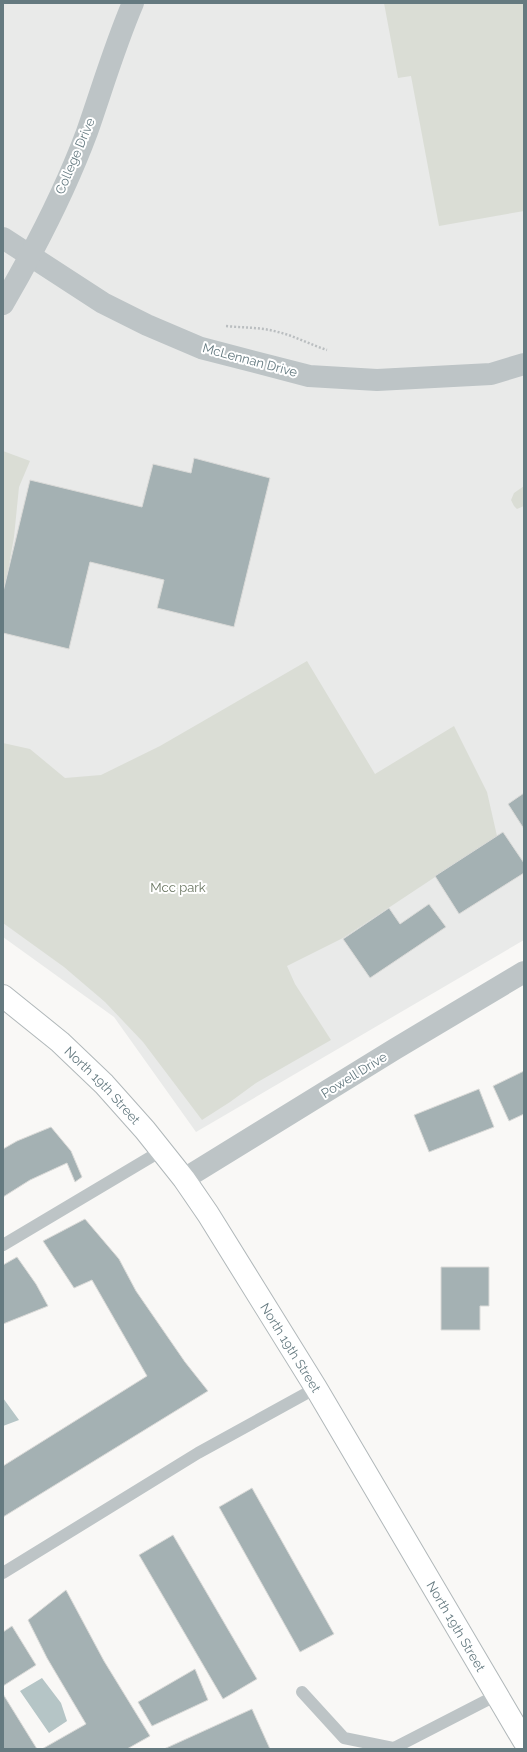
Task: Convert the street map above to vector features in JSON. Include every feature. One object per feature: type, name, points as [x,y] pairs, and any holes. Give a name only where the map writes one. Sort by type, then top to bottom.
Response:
[{"type":"main road","name":"North 19th Street","points":[[3,996],[60,1042],[104,1084],[184,1179],[208,1214],[316,1388],[524,1742]]},
{"type":"street","name":"College Drive","points":[[3,304],[30,255],[60,194],[86,134],[133,3]]},
{"type":"street","name":"McLennan Drive","points":[[3,238],[103,303],[147,324],[201,348],[308,376],[377,380],[491,374],[524,364]]},
{"type":"street","name":"Powell Drive","points":[[184,1179],[395,1049],[524,972]]},
{"type":"lane","points":[[3,1245],[161,1150]]},
{"type":"lane","points":[[3,1573],[198,1453],[316,1388]]},
{"type":"lane","points":[[302,1692],[344,1738],[392,1748],[497,1695]]},
{"type":"path","points":[[224,326],[250,327],[277,332],[303,339],[333,351]]},
{"type":"shaded area","points":[[3,3],[524,3],[524,940],[196,1132],[114,1017],[3,937]]},
{"type":"shaded area","points":[[3,1398],[19,1420],[3,1426]]},
{"type":"shaded area","points":[[42,1678],[61,1703],[67,1721],[49,1733],[20,1691]]},
{"type":"green space","points":[[384,3],[524,3],[524,211],[439,226],[411,76],[398,78]]},
{"type":"green space","points":[[3,451],[30,461],[19,487],[14,537],[3,599]]},
{"type":"green space","points":[[524,486],[524,506],[517,509],[511,500],[514,493]]},
{"type":"green space","name":"Mcc park","points":[[307,661],[375,774],[454,726],[487,792],[497,836],[343,938],[287,966],[295,984],[331,1040],[256,1083],[202,1120],[143,1042],[105,1002],[64,967],[3,923],[3,743],[30,749],[65,778],[101,775],[160,746]]},
{"type":"building","points":[[194,458],[270,478],[234,627],[157,608],[164,580],[90,562],[69,649],[3,633],[3,592],[30,480],[142,507],[153,464],[191,473]]},
{"type":"building","points":[[524,793],[524,829],[508,804]]},
{"type":"building","points":[[503,832],[524,863],[524,873],[459,914],[435,876]]},
{"type":"building","points":[[429,904],[446,927],[370,978],[343,939],[389,908],[400,924]]},
{"type":"building","points":[[524,1071],[524,1114],[509,1121],[493,1086]]},
{"type":"building","points":[[479,1089],[494,1127],[429,1152],[414,1115]]},
{"type":"building","points":[[51,1127],[71,1151],[82,1177],[75,1182],[67,1163],[30,1180],[3,1197],[3,1149],[17,1141]]},
{"type":"building","points":[[85,1219],[119,1259],[136,1291],[185,1362],[208,1391],[3,1517],[3,1466],[147,1376],[92,1280],[74,1288],[43,1241]]},
{"type":"building","points":[[17,1257],[36,1284],[48,1306],[3,1324],[3,1265]]},
{"type":"building","points":[[441,1267],[489,1267],[489,1306],[480,1306],[480,1330],[441,1330]]},
{"type":"building","points":[[252,1488],[334,1634],[300,1652],[219,1507]]},
{"type":"building","points":[[173,1535],[257,1679],[223,1699],[139,1555]]},
{"type":"building","points":[[66,1590],[104,1661],[150,1736],[127,1749],[42,1749],[86,1724],[47,1658],[28,1620]]},
{"type":"building","points":[[12,1626],[36,1665],[3,1686],[3,1632]]},
{"type":"building","points":[[195,1669],[208,1700],[152,1726],[138,1702]]},
{"type":"building","points":[[3,1694],[37,1749],[3,1749]]},
{"type":"building","points":[[252,1709],[270,1749],[164,1749]]}]
